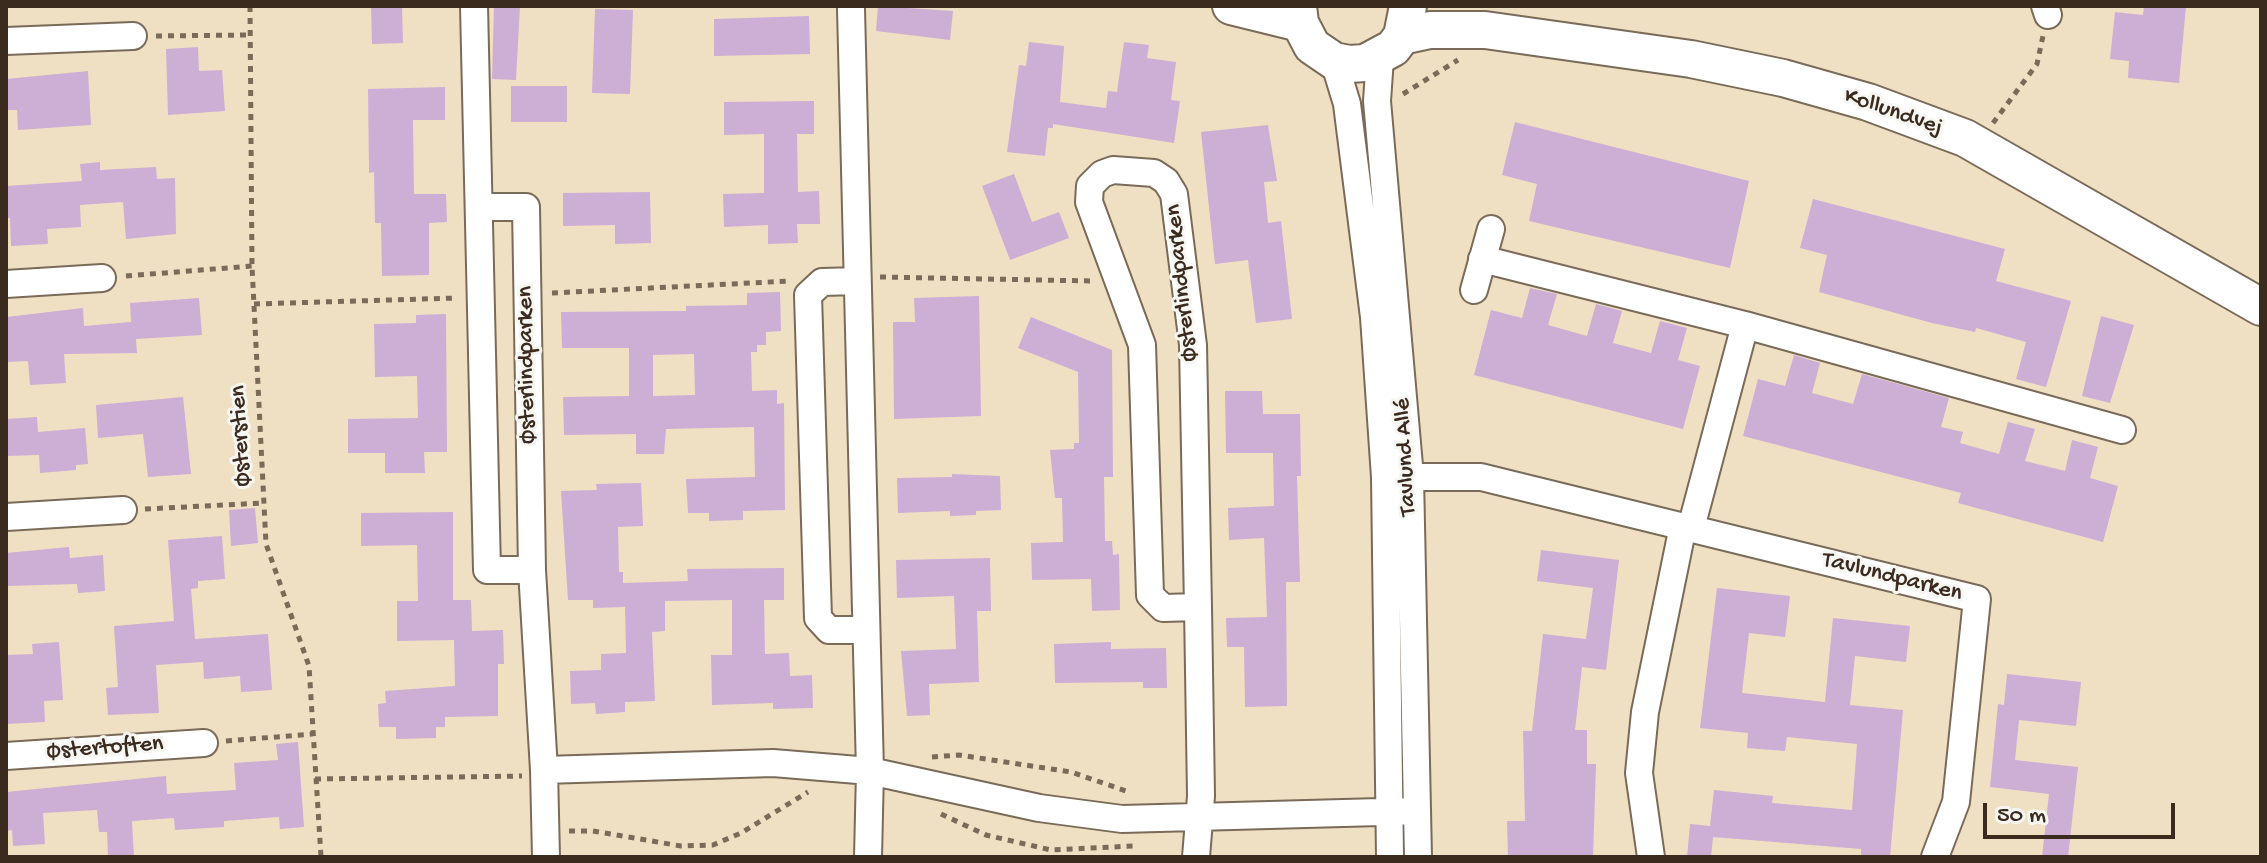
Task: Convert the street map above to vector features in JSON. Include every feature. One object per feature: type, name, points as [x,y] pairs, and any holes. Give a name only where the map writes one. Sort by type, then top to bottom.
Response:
[{"type":"street","name":"Østerlindparken","points":[[474,6],[487,570],[532,570]]},
{"type":"street","points":[[1231,6],[1299,15],[1312,46],[1334,61]]},
{"type":"street","name":"Kollundvej","points":[[1428,6],[1485,30]]},
{"type":"street","points":[[851,9],[870,771],[868,857]]},
{"type":"street","name":"Kollundvej","points":[[1334,61],[1365,63],[1397,33],[1485,30],[1691,59],[1783,78],[1868,102],[1965,138],[2261,307]]},
{"type":"street","name":"Tavlund Allé","points":[[1397,33],[1377,101],[1392,235],[1397,477],[1418,857]]},
{"type":"street","points":[[6,41],[133,36]]},
{"type":"street","name":"Tavlund Allé","points":[[1334,61],[1347,104],[1397,477],[1388,813],[1390,857]]},
{"type":"street","name":"Østerlindparken","points":[[1196,857],[1199,819],[1198,607],[1193,345],[1174,194],[1166,181],[1154,173],[1113,170],[1102,174],[1090,186],[1089,202],[1142,345],[1150,595],[1163,608],[1198,607]]},
{"type":"street","name":"Østerlindparken","points":[[479,207],[526,207],[532,570],[546,857]]},
{"type":"street","points":[[1474,290],[1491,229]]},
{"type":"street","points":[[1482,259],[1745,325],[2122,430]]},
{"type":"street","points":[[6,284],[102,278]]},
{"type":"street","points":[[857,281],[822,282],[808,295],[818,618],[829,630],[866,630]]},
{"type":"street","points":[[1651,857],[1639,773],[1645,712],[1687,527],[1745,325]]},
{"type":"street","name":"Tavlundparken","points":[[1397,477],[1481,477],[1977,599],[1956,802],[1935,857]]},
{"type":"street","points":[[6,517],[123,510]]},
{"type":"street","name":"Østertoften","points":[[6,756],[204,743]]},
{"type":"street","points":[[544,770],[773,763],[870,771],[1039,808],[1122,819],[1417,811]]},
{"type":"path","name":"Østerstien","points":[[250,6],[252,266],[266,544],[309,666],[321,857]]},
{"type":"path","points":[[1993,124],[2037,64],[2046,11]]},
{"type":"path","points":[[133,36],[251,35]]},
{"type":"path","points":[[102,278],[252,266]]},
{"type":"path","points":[[857,281],[871,277],[1118,281]]},
{"type":"path","points":[[527,295],[822,282]]},
{"type":"path","points":[[254,304],[481,297]]},
{"type":"path","points":[[123,510],[264,503]]},
{"type":"path","points":[[204,743],[313,734]]},
{"type":"building","points":[[371,6],[402,6],[403,43],[372,44]]},
{"type":"building","points":[[494,6],[520,6],[516,80],[492,79]]},
{"type":"building","points":[[878,6],[953,11],[950,40],[876,31]]},
{"type":"building","points":[[2144,6],[2186,6],[2179,83],[2128,78],[2129,61],[2110,59],[2115,12],[2143,15]]},
{"type":"building","points":[[595,9],[633,10],[630,94],[592,93]]},
{"type":"building","points":[[809,16],[810,54],[714,56],[714,19]]},
{"type":"building","points":[[1029,42],[1064,46],[1060,102],[1106,108],[1108,91],[1117,92],[1124,42],[1149,45],[1147,58],[1176,62],[1171,100],[1180,101],[1174,143],[1053,124],[1053,128],[1048,128],[1045,156],[1007,152],[1019,65],[1026,66]]},
{"type":"building","points":[[198,47],[199,71],[222,70],[225,111],[168,115],[166,49]]},
{"type":"building","points":[[88,71],[91,125],[18,130],[17,110],[6,110],[6,79]]},
{"type":"building","points":[[511,86],[567,86],[567,122],[511,122]]},
{"type":"building","points":[[445,87],[445,120],[413,120],[414,194],[446,194],[447,222],[429,223],[429,275],[382,276],[381,223],[375,223],[374,172],[369,173],[368,89]]},
{"type":"building","points":[[814,101],[814,134],[797,134],[798,192],[819,191],[820,224],[797,224],[798,243],[768,244],[768,225],[724,227],[723,194],[764,193],[764,134],[724,135],[724,102]]},
{"type":"building","points":[[1515,122],[1749,181],[1730,268],[1529,221],[1537,184],[1502,175]]},
{"type":"building","points":[[1268,125],[1277,181],[1264,182],[1268,223],[1281,221],[1292,319],[1256,323],[1248,260],[1215,264],[1201,132]]},
{"type":"building","points":[[100,162],[100,170],[156,167],[157,179],[175,178],[176,234],[126,239],[123,202],[80,205],[81,227],[47,229],[48,244],[11,246],[10,218],[6,218],[6,186],[82,181],[80,164]]},
{"type":"building","points":[[1014,174],[1032,222],[1059,212],[1069,238],[1010,260],[982,186]]},
{"type":"building","points":[[650,192],[651,243],[615,244],[615,225],[563,226],[563,193]]},
{"type":"building","points":[[1813,199],[2005,249],[1996,281],[2071,301],[2046,387],[2016,379],[2026,342],[1976,328],[1975,332],[1932,323],[1819,292],[1827,255],[1800,248]]},
{"type":"building","points":[[1530,288],[1557,294],[1548,325],[1587,336],[1596,304],[1622,311],[1613,343],[1651,353],[1660,321],[1687,328],[1678,360],[1700,366],[1683,429],[1474,375],[1491,310],[1522,318]]},
{"type":"building","points":[[780,292],[781,331],[766,332],[766,345],[757,345],[757,352],[751,352],[752,391],[777,390],[777,404],[784,403],[785,510],[743,511],[743,520],[709,521],[709,513],[688,513],[686,479],[755,477],[754,427],[666,429],[664,454],[636,454],[636,434],[564,435],[563,397],[629,396],[629,348],[562,348],[561,312],[686,311],[686,306],[747,305],[747,293]],"holes":[[[694,354],[695,395],[653,396],[653,355]]]},
{"type":"building","points":[[979,296],[981,416],[894,419],[893,322],[915,322],[914,298]]},
{"type":"building","points":[[199,298],[202,335],[136,339],[137,353],[64,354],[66,383],[30,385],[28,361],[6,362],[6,317],[83,308],[84,326],[131,322],[130,303]]},
{"type":"building","points":[[446,314],[447,452],[424,452],[425,473],[385,473],[385,453],[348,453],[348,419],[418,418],[417,376],[375,377],[374,324],[416,323],[416,315]]},
{"type":"building","points":[[2101,316],[2134,325],[2110,403],[2082,396]]},
{"type":"building","points":[[1031,317],[1112,350],[1113,477],[1104,477],[1105,541],[1112,541],[1113,555],[1119,554],[1120,610],[1092,611],[1091,579],[1032,580],[1031,543],[1063,542],[1062,498],[1055,498],[1050,450],[1074,449],[1074,443],[1079,443],[1078,372],[1018,348]]},
{"type":"building","points":[[1794,355],[1820,363],[1812,393],[1853,404],[1862,374],[1949,398],[1941,427],[1963,432],[1960,443],[1999,454],[2008,422],[2035,429],[2025,461],[2065,471],[2072,440],[2098,447],[2090,478],[2118,486],[2103,542],[1958,503],[1961,493],[1743,436],[1758,379],[1785,386]]},
{"type":"building","points":[[1225,391],[1262,391],[1263,414],[1300,414],[1301,476],[1297,476],[1300,582],[1286,582],[1287,706],[1245,707],[1244,647],[1227,647],[1226,618],[1267,617],[1264,538],[1229,540],[1228,508],[1274,506],[1273,453],[1226,453]]},
{"type":"building","points":[[183,397],[191,474],[148,477],[143,434],[98,438],[96,405]]},
{"type":"building","points":[[37,417],[38,432],[85,428],[88,464],[76,465],[76,470],[40,473],[39,455],[6,456],[6,419]]},
{"type":"building","points":[[952,474],[1000,476],[1001,510],[950,516],[950,511],[898,513],[897,478],[952,477]]},
{"type":"building","points":[[641,483],[643,526],[618,527],[619,572],[623,572],[623,583],[688,581],[687,569],[784,568],[784,600],[764,600],[765,654],[789,653],[790,676],[812,675],[813,708],[773,709],[773,703],[712,705],[711,655],[732,655],[732,600],[665,601],[665,631],[652,632],[655,701],[625,702],[625,712],[596,714],[595,703],[571,704],[570,671],[601,670],[601,654],[626,653],[625,607],[593,608],[593,600],[568,600],[561,491],[597,490],[596,484]]},
{"type":"building","points":[[255,508],[258,543],[231,546],[229,510]]},
{"type":"building","points":[[453,512],[453,600],[471,600],[472,631],[503,630],[504,664],[498,664],[498,716],[445,717],[445,727],[436,727],[436,738],[396,739],[396,727],[379,727],[378,704],[386,703],[385,691],[455,686],[454,640],[397,641],[397,601],[418,601],[417,545],[361,546],[361,513]]},
{"type":"building","points":[[222,536],[225,579],[198,581],[198,588],[191,589],[195,639],[268,634],[272,690],[241,692],[240,676],[204,679],[203,662],[156,665],[159,713],[108,715],[106,688],[118,687],[114,626],[174,621],[168,540]]},
{"type":"building","points":[[69,547],[70,558],[103,555],[105,591],[78,593],[77,584],[6,586],[6,553]]},
{"type":"building","points":[[1541,550],[1619,560],[1606,670],[1582,667],[1575,730],[1587,730],[1587,764],[1596,764],[1593,857],[1508,857],[1507,821],[1525,821],[1523,731],[1532,731],[1543,634],[1586,639],[1593,588],[1537,581]]},
{"type":"building","points":[[990,558],[991,611],[977,611],[979,682],[929,684],[930,715],[907,716],[901,651],[956,649],[954,596],[897,598],[896,560]]},
{"type":"building","points":[[1717,588],[1790,596],[1785,637],[1749,633],[1742,693],[1825,702],[1833,618],[1910,626],[1906,662],[1855,656],[1850,705],[1903,710],[1890,857],[1861,857],[1861,849],[1713,837],[1711,857],[1687,857],[1690,824],[1710,826],[1714,790],[1773,796],[1772,803],[1852,810],[1857,744],[1787,737],[1785,751],[1747,748],[1748,733],[1700,728]]},
{"type":"building","points":[[59,642],[63,700],[44,701],[45,722],[6,724],[6,655],[33,654],[32,644]]},
{"type":"building","points":[[1111,642],[1111,649],[1166,648],[1167,688],[1143,688],[1143,682],[1055,683],[1054,644]]},
{"type":"building","points":[[2007,674],[2081,682],[2076,726],[2019,720],[2015,760],[2078,767],[2068,857],[2042,857],[2049,794],[1990,787],[1998,704],[2004,705]]},
{"type":"building","points":[[298,742],[304,827],[280,829],[279,817],[224,821],[224,827],[175,830],[174,818],[132,821],[134,857],[108,857],[107,832],[99,832],[97,810],[43,813],[45,844],[13,846],[12,830],[6,831],[6,792],[166,776],[167,794],[236,790],[234,763],[278,760],[276,744]]}]
